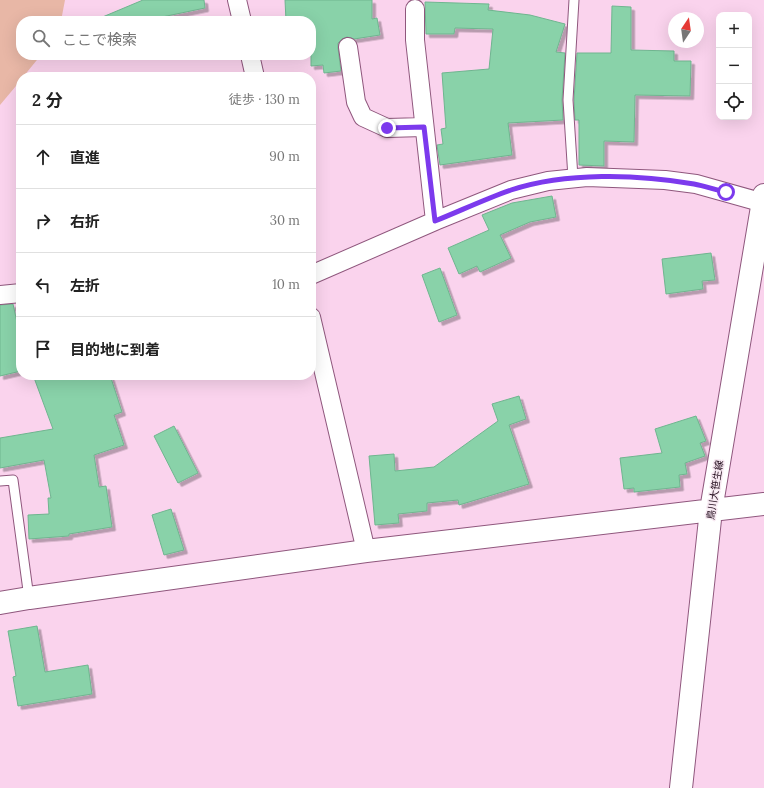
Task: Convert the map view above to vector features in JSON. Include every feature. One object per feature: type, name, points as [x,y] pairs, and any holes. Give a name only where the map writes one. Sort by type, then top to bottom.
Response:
[{"type":"street","points":[[237,0],[241,16]]},
{"type":"street","points":[[415,9],[415,40],[435,221]]},
{"type":"street","points":[[348,47],[356,102],[363,117],[387,128],[424,127]]},
{"type":"street","points":[[251,60],[254,72]]},
{"type":"street","points":[[316,273],[511,190],[548,181],[587,177],[665,180],[696,184],[764,200]]},
{"type":"street","name":"鳥川大笹生線","points":[[681,788],[711,510],[764,200]]},
{"type":"street","points":[[0,295],[16,293]]},
{"type":"street","points":[[316,338],[366,551]]},
{"type":"street","points":[[0,604],[29,598],[366,551],[764,504]]},
{"type":"lane","points":[[573,178],[568,100],[574,0]]},
{"type":"lane","points":[[0,481],[13,480],[29,598]]},
{"type":"shaded area","points":[[0,0],[65,0],[62,16],[16,16],[16,60],[37,60],[27,72],[16,72],[16,86],[0,105]]},
{"type":"building","points":[[143,0],[204,0],[205,8],[167,16],[105,16]]},
{"type":"building","points":[[285,0],[372,0],[372,19],[377,18],[380,35],[354,39],[347,37],[342,39],[338,43],[341,71],[324,73],[323,65],[311,66],[311,60],[316,60],[316,16],[286,16]]},
{"type":"building","points":[[425,2],[489,4],[488,10],[530,15],[565,24],[556,52],[565,53],[562,100],[563,120],[508,123],[512,155],[440,165],[437,145],[443,144],[441,129],[446,128],[442,73],[489,69],[493,29],[455,28],[454,34],[426,34]]},
{"type":"building","points":[[612,6],[631,7],[631,50],[674,51],[674,61],[691,61],[690,96],[635,95],[634,142],[604,141],[604,166],[579,165],[579,120],[575,120],[574,100],[577,53],[611,53]]},
{"type":"building","points":[[552,196],[556,217],[530,222],[500,235],[511,258],[480,272],[477,266],[459,274],[448,248],[489,230],[482,215],[512,203]]},
{"type":"building","points":[[711,253],[715,280],[702,281],[703,289],[666,294],[662,259]]},
{"type":"building","points":[[440,268],[457,315],[439,322],[422,275]]},
{"type":"building","points":[[13,304],[16,318],[16,372],[0,376],[0,305]]},
{"type":"building","points":[[35,380],[112,380],[122,412],[114,415],[124,445],[94,455],[99,487],[106,486],[112,527],[69,534],[69,536],[29,539],[28,515],[49,514],[48,498],[51,498],[44,460],[0,468],[0,438],[53,429]]},
{"type":"building","points":[[519,396],[526,419],[509,425],[529,484],[459,505],[458,500],[427,503],[427,511],[398,514],[399,523],[375,525],[369,456],[394,454],[395,471],[434,467],[498,421],[492,404]]},
{"type":"building","points":[[696,416],[706,441],[700,443],[705,456],[685,463],[687,474],[679,475],[680,487],[634,492],[634,488],[624,489],[620,458],[662,453],[655,429]]},
{"type":"building","points":[[174,426],[198,473],[178,483],[154,436]]},
{"type":"building","points":[[171,509],[184,550],[164,555],[152,515]]},
{"type":"building","points":[[37,626],[45,672],[88,665],[92,694],[18,706],[13,677],[16,676],[8,631]]},
{"type":"route","points":[[387,128],[424,127],[435,221],[511,190],[548,181],[587,177],[665,180],[696,184],[726,192]]}]
